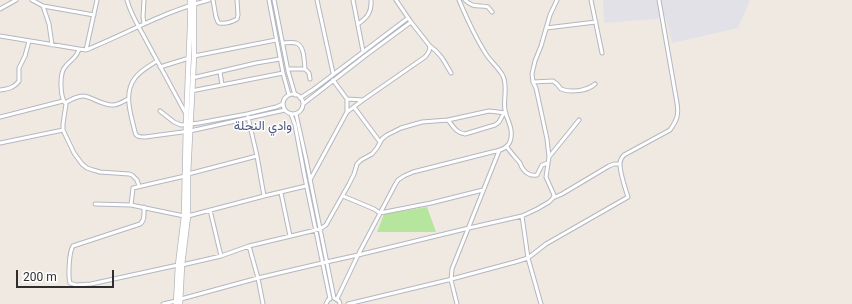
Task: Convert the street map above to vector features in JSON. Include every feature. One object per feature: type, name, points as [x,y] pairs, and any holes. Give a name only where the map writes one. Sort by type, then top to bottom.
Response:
[{"type":"main road","points":[[178,302],[180,265],[186,216],[188,124],[192,78],[192,2]]},
{"type":"main road","points":[[188,124],[186,116],[191,57]]},
{"type":"street","points":[[0,9],[16,0]]},
{"type":"street","points":[[32,0],[43,6],[94,14]]},
{"type":"street","points":[[86,50],[97,0]]},
{"type":"street","points":[[127,0],[138,26],[186,116]]},
{"type":"street","points":[[144,0],[144,23]]},
{"type":"street","points":[[0,36],[86,50],[192,2],[209,0]]},
{"type":"street","points":[[213,0],[217,20],[219,23],[223,24],[237,19],[237,0]]},
{"type":"street","points":[[269,0],[276,40],[289,95]]},
{"type":"street","points":[[274,0],[288,69],[295,95]]},
{"type":"street","points":[[317,0],[333,73]]},
{"type":"street","points":[[353,0],[365,56]]},
{"type":"street","points":[[358,24],[370,13],[371,0]]},
{"type":"street","points":[[396,0],[430,46],[440,55],[450,73]]},
{"type":"street","points":[[326,304],[328,300],[333,298],[358,256],[398,180],[420,170],[499,151],[507,147],[509,143],[511,130],[504,109],[504,78],[472,31],[459,0]]},
{"type":"street","points":[[465,0],[469,4],[488,7],[492,12]]},
{"type":"street","points":[[552,198],[554,195],[546,177],[549,157],[547,139],[532,74],[550,15],[557,0]]},
{"type":"street","points":[[591,0],[602,53]]},
{"type":"street","points":[[348,304],[451,280],[528,258],[546,244],[628,197],[620,164],[621,159],[624,155],[670,130],[678,115],[660,0]]},
{"type":"street","points":[[43,6],[49,24],[52,45]]},
{"type":"street","points":[[300,98],[408,18]]},
{"type":"street","points":[[303,104],[300,98],[295,95],[289,95],[283,104],[285,110],[291,114],[296,114],[301,110],[303,104],[411,22]]},
{"type":"street","points":[[546,28],[596,22]]},
{"type":"street","points":[[160,67],[191,57],[276,40]]},
{"type":"street","points":[[0,90],[12,88],[19,81],[19,68],[25,56],[29,41]]},
{"type":"street","points":[[283,43],[296,43],[300,46],[302,49],[305,70],[310,79]]},
{"type":"street","points":[[310,180],[347,112],[425,57],[430,46]]},
{"type":"street","points":[[79,49],[76,57],[62,70],[61,91],[65,108],[63,130],[78,159],[87,168],[100,172],[132,175],[139,186]]},
{"type":"street","points":[[192,78],[280,59]]},
{"type":"street","points":[[157,61],[143,70],[134,79],[129,92],[128,100],[135,132],[138,137],[188,132],[285,110]]},
{"type":"street","points":[[288,69],[305,70]]},
{"type":"street","points":[[220,72],[222,84]]},
{"type":"street","points":[[191,91],[283,73]]},
{"type":"street","points":[[334,80],[347,99],[347,112]]},
{"type":"street","points":[[533,82],[553,81],[560,89],[566,90],[586,90],[596,84]]},
{"type":"street","points":[[286,85],[292,84]]},
{"type":"street","points":[[0,117],[83,96],[89,97],[98,102],[112,105],[128,100]]},
{"type":"street","points":[[347,99],[363,100]]},
{"type":"street","points":[[160,111],[174,122],[181,125],[248,114],[283,104]]},
{"type":"street","points":[[354,107],[380,142]]},
{"type":"street","points":[[144,207],[142,223],[73,246],[71,251],[70,283],[76,285],[91,284],[180,265],[220,256],[250,246],[318,230],[326,224],[343,196],[354,174],[357,164],[372,154],[384,137],[401,128],[422,122],[448,120],[489,111],[505,113]]},
{"type":"street","points":[[448,120],[456,131],[465,134],[495,125],[505,113]]},
{"type":"street","points":[[248,114],[264,196]]},
{"type":"street","points":[[291,114],[295,125],[306,186],[327,262],[333,298]]},
{"type":"street","points":[[296,114],[310,180],[322,263],[333,298]]},
{"type":"street","points":[[549,157],[579,120]]},
{"type":"street","points":[[0,143],[63,130]]},
{"type":"street","points":[[507,147],[520,163],[522,169],[532,176],[538,175],[542,165],[548,163]]},
{"type":"street","points":[[456,304],[451,273],[499,151]]},
{"type":"street","points":[[131,205],[133,188],[257,156]]},
{"type":"street","points":[[163,304],[178,302],[258,278],[358,256],[522,216],[538,209],[549,202],[552,198],[562,194],[609,166],[620,164]]},
{"type":"street","points":[[95,204],[131,205],[186,216],[306,186]]},
{"type":"street","points":[[343,196],[380,213],[484,190]]},
{"type":"street","points":[[281,192],[290,236]]},
{"type":"street","points":[[210,210],[220,256]]},
{"type":"street","points":[[522,216],[528,258],[541,304]]},
{"type":"street","points":[[250,246],[263,304]]},
{"type":"street","points":[[333,298],[339,300],[340,304]]},
{"type":"shaded area","points":[[603,0],[750,0],[738,28],[672,43],[666,18],[604,23]]},
{"type":"green space","points":[[427,207],[436,232],[377,232],[384,214]]},
{"type":"district","name":"وادي النحلة","points":[[263,127]]}]
